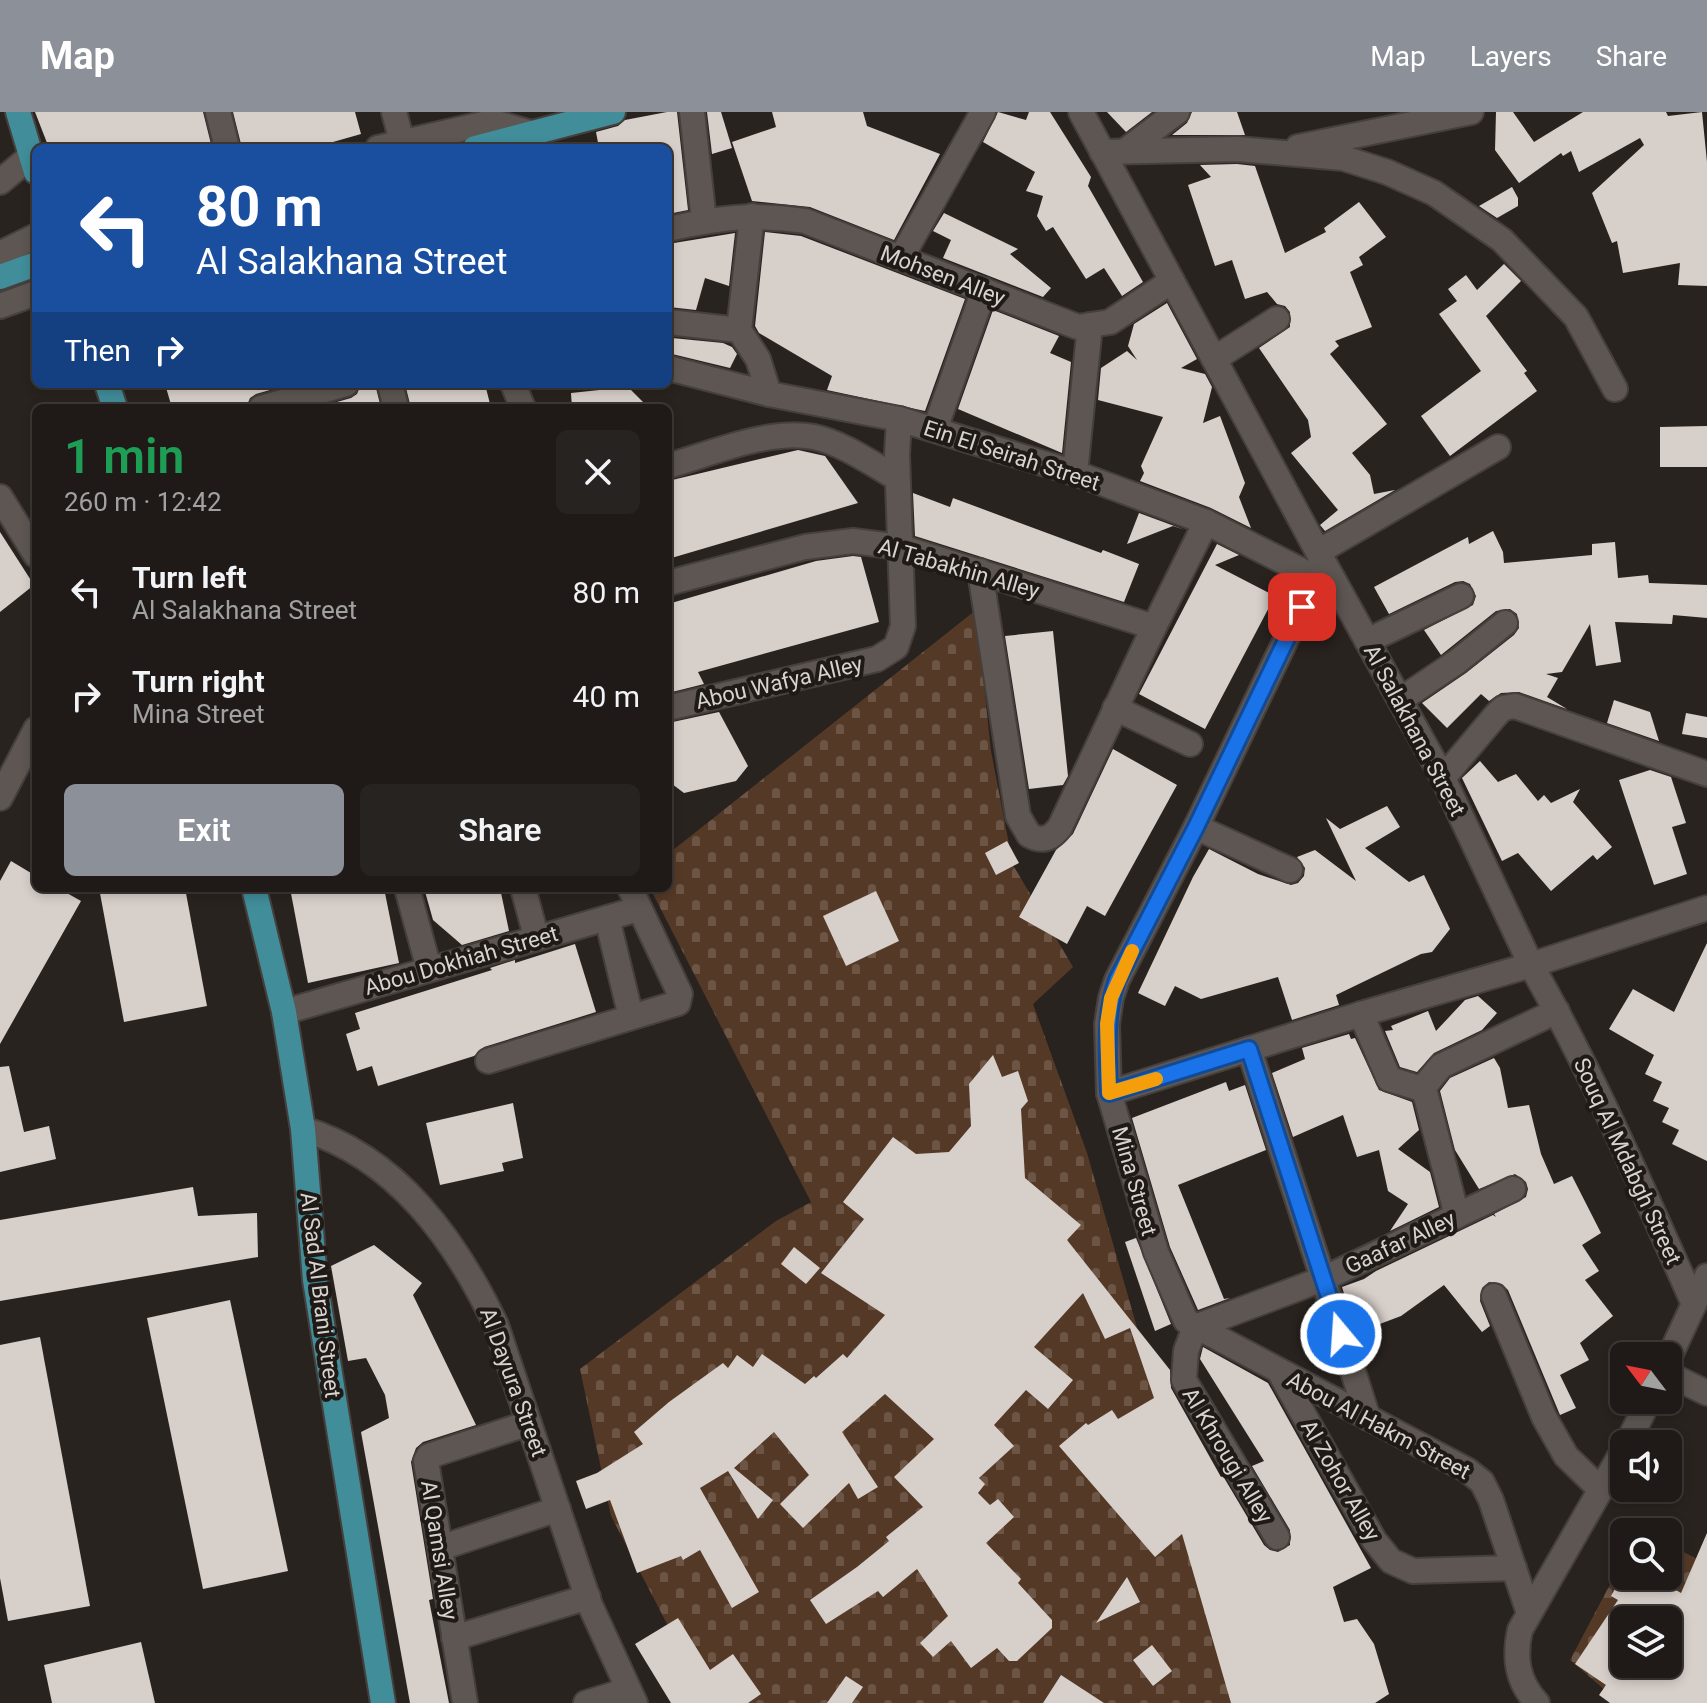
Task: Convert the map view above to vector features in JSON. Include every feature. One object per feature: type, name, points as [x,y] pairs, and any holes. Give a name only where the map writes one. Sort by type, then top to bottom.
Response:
[{"type":"main road","points":[[18,112],[32,158]]},
{"type":"main road","points":[[488,144],[613,112]]},
{"type":"main road","points":[[0,277],[32,265]]},
{"type":"main road","name":"Al Sad Al Brani Street","points":[[255,892],[284,1012],[303,1129],[315,1280],[383,1703]]},
{"type":"street","points":[[218,112],[226,144]]},
{"type":"street","points":[[390,144],[394,112]]},
{"type":"street","points":[[692,112],[704,221]]},
{"type":"street","points":[[901,258],[983,112]]},
{"type":"street","name":"Al Salakhana Street","points":[[1081,112],[1114,152],[1172,281],[1443,778],[1531,965]]},
{"type":"street","points":[[1114,152],[1177,112]]},
{"type":"street","points":[[1273,152],[1471,112]]},
{"type":"street","points":[[394,144],[483,124],[497,123],[531,131]]},
{"type":"street","points":[[1114,152],[1200,148],[1343,158],[1387,172],[1434,193],[1502,240],[1576,317],[1615,389]]},
{"type":"street","points":[[0,182],[32,165]]},
{"type":"street","name":"Mohsen Alley","points":[[672,228],[704,221],[769,215],[805,221],[1078,327],[1090,325]]},
{"type":"street","points":[[752,216],[739,330],[758,359],[769,394]]},
{"type":"street","points":[[0,254],[32,238]]},
{"type":"street","points":[[1075,473],[1090,325],[1110,322],[1172,281]]},
{"type":"street","points":[[935,429],[984,290]]},
{"type":"street","points":[[0,306],[32,294]]},
{"type":"street","points":[[1214,359],[1277,319]]},
{"type":"street","points":[[672,322],[739,330]]},
{"type":"street","name":"Ein El Seirah Street","points":[[672,369],[769,394],[899,419],[1075,473],[1206,522],[1315,579],[1339,588]]},
{"type":"street","points":[[280,404],[333,388]]},
{"type":"street","name":"Abou Wafya Alley","points":[[672,707],[877,659],[887,654],[901,637],[897,478],[899,419]]},
{"type":"street","points":[[672,465],[770,437],[814,437],[897,478]]},
{"type":"street","points":[[1318,552],[1498,447]]},
{"type":"street","points":[[0,497],[32,549]]},
{"type":"street","points":[[980,571],[1016,805],[1023,829],[1042,840],[1060,827],[1206,522]]},
{"type":"street","name":"Al Tabakhin Alley","points":[[672,582],[832,542],[853,541],[900,547],[1154,627]]},
{"type":"street","name":"Mina Street","points":[[1195,1327],[1186,1321],[1180,1311],[1156,1252],[1109,1093],[1107,1024],[1111,998],[1117,980],[1196,827],[1315,579]]},
{"type":"street","points":[[1367,641],[1461,596]]},
{"type":"street","points":[[1400,700],[1458,661],[1505,623]]},
{"type":"street","points":[[1443,778],[1503,708],[1515,706],[1707,774]]},
{"type":"street","points":[[1115,708],[1190,744]]},
{"type":"street","points":[[0,798],[32,737]]},
{"type":"street","points":[[1196,827],[1290,870]]},
{"type":"street","points":[[408,892],[429,969]]},
{"type":"street","points":[[524,892],[536,936]]},
{"type":"street","points":[[488,1061],[674,1006],[680,994],[634,898]]},
{"type":"street","name":"Abou Dokhiah Street","points":[[284,1012],[536,936],[607,918],[634,898]]},
{"type":"street","points":[[1109,1093],[1361,1014],[1531,965],[1707,908]]},
{"type":"street","points":[[607,918],[631,1017]]},
{"type":"street","name":"Souq Al Mdabgh Street","points":[[1531,965],[1635,1170],[1694,1304]]},
{"type":"street","points":[[1422,1089],[1441,1066],[1557,1011]]},
{"type":"street","points":[[1361,1014],[1389,1079],[1422,1089]]},
{"type":"street","points":[[1249,1049],[1368,1418]]},
{"type":"street","points":[[1422,1089],[1457,1216]]},
{"type":"street","name":"Al Dayura Street","points":[[303,1129],[355,1151],[383,1172],[421,1205],[457,1251],[496,1325],[588,1597],[632,1696]]},
{"type":"street","name":"Gaafar Alley","points":[[1195,1327],[1323,1279],[1513,1189]]},
{"type":"street","points":[[1676,1342],[1707,1276]]},
{"type":"street","points":[[1494,1296],[1544,1417],[1566,1456],[1601,1490]]},
{"type":"street","name":"Abou Al Hakm Street","points":[[1195,1327],[1467,1470],[1482,1482],[1529,1613]]},
{"type":"street","name":"Al Khrougi Alley","points":[[1195,1327],[1186,1351],[1184,1380],[1277,1537]]},
{"type":"street","name":"Al Zohor Alley","points":[[1279,1371],[1374,1540],[1391,1561],[1413,1571],[1514,1568]]},
{"type":"street","points":[[1682,1381],[1707,1393]]},
{"type":"street","name":"Al Qamsi Alley","points":[[465,1703],[426,1461],[429,1456],[529,1423]]},
{"type":"street","points":[[1537,1703],[1523,1685],[1517,1667],[1516,1649],[1520,1630],[1610,1474]]},
{"type":"street","points":[[440,1548],[558,1509]]},
{"type":"street","points":[[454,1638],[588,1597]]},
{"type":"street","points":[[586,1703],[632,1696]]},
{"type":"green space","points":[[976,610],[991,751],[1013,865],[1073,967],[1033,1004],[1087,1153],[1242,1694],[1239,1703],[708,1703],[611,1516],[580,1369],[776,1221],[811,1202],[652,892],[672,892],[672,851]]},
{"type":"green space","points":[[1682,1551],[1707,1564],[1707,1703],[1620,1703],[1570,1660],[1610,1584],[1610,1590],[1682,1590]]},
{"type":"building","points":[[35,112],[203,112],[211,144],[47,144]]},
{"type":"building","points":[[233,112],[355,112],[361,134],[326,144],[241,144]]},
{"type":"building","points":[[677,112],[688,210],[672,213],[672,144],[598,144],[596,132],[618,126],[625,120]]},
{"type":"building","points":[[707,112],[721,112],[732,148],[712,154]]},
{"type":"building","points":[[772,112],[863,112],[867,126],[940,154],[894,240],[810,207],[752,201],[732,142],[776,127]]},
{"type":"building","points":[[998,112],[1026,120],[1029,112],[1050,112],[1091,177],[1088,186],[1143,282],[1122,296],[1104,268],[1086,279],[1053,227],[1046,231],[1037,216],[1043,196],[1026,191],[1035,172],[983,142]]},
{"type":"building","points":[[1107,112],[1152,112],[1126,132]]},
{"type":"building","points":[[1192,112],[1237,112],[1245,135],[1172,135],[1187,123]]},
{"type":"building","points":[[1496,112],[1513,112],[1534,142],[1583,112],[1666,112],[1668,116],[1702,112],[1707,162],[1707,286],[1678,285],[1680,263],[1623,273],[1617,241],[1612,243],[1592,193],[1644,145],[1640,138],[1579,172],[1571,151],[1563,156],[1561,153],[1519,183],[1495,150]]},
{"type":"building","points":[[1200,165],[1255,166],[1285,253],[1326,232],[1324,228],[1359,202],[1386,237],[1359,257],[1363,265],[1350,272],[1372,327],[1335,341],[1339,346],[1330,354],[1387,424],[1352,453],[1370,475],[1374,494],[1395,490],[1325,531],[1320,525],[1338,510],[1291,453],[1311,437],[1308,420],[1259,348],[1290,327],[1290,312],[1285,306],[1277,304],[1267,292],[1245,299],[1232,260],[1215,266],[1188,185],[1211,177]]},
{"type":"building","points":[[1512,187],[1518,198],[1518,206],[1497,218],[1479,206]]},
{"type":"building","points":[[944,213],[1018,249],[1010,254],[1051,288],[1043,297],[943,258],[951,240],[933,231]]},
{"type":"building","points":[[765,232],[801,236],[965,299],[925,411],[827,390],[832,376],[759,333],[755,326]]},
{"type":"building","points":[[735,233],[729,286],[705,278],[696,310],[672,307],[672,243]]},
{"type":"building","points":[[1504,264],[1521,281],[1486,316],[1527,371],[1524,373],[1537,391],[1450,456],[1421,416],[1481,371],[1439,314],[1457,301],[1448,289],[1466,275],[1477,290]]},
{"type":"building","points":[[1167,303],[1197,359],[1181,368],[1205,374],[1212,387],[1203,423],[1220,416],[1245,483],[1239,497],[1251,528],[1211,508],[1140,481],[1144,473],[1141,466],[1163,417],[1098,400],[1101,368],[1127,351],[1137,360],[1128,346],[1134,324]]},
{"type":"building","points":[[993,310],[1059,336],[1050,353],[1071,362],[1062,453],[958,409]]},
{"type":"building","points":[[672,338],[723,343],[732,347],[737,354],[730,368],[672,354]]},
{"type":"building","points":[[166,388],[277,388],[256,394],[248,404],[171,404]]},
{"type":"building","points":[[359,388],[376,388],[380,404],[330,404],[351,398]]},
{"type":"building","points":[[406,388],[486,388],[490,404],[410,404]]},
{"type":"building","points":[[629,388],[645,404],[572,404],[571,393]]},
{"type":"building","points":[[1707,426],[1707,467],[1660,467],[1660,427]]},
{"type":"building","points":[[798,450],[825,456],[858,503],[672,558],[672,480]]},
{"type":"building","points":[[913,493],[950,507],[953,498],[1139,564],[1124,602],[915,536]]},
{"type":"building","points":[[1139,513],[1185,530],[1173,526],[1127,544]]},
{"type":"building","points":[[1493,531],[1503,552],[1504,563],[1592,555],[1592,544],[1615,542],[1618,578],[1648,575],[1649,583],[1707,585],[1707,618],[1673,615],[1672,624],[1615,622],[1621,662],[1596,666],[1590,624],[1562,672],[1546,674],[1558,678],[1547,697],[1567,709],[1519,692],[1501,693],[1489,701],[1481,694],[1447,728],[1422,703],[1514,635],[1519,628],[1517,614],[1510,609],[1496,611],[1441,655],[1424,630],[1473,605],[1476,596],[1470,584],[1455,582],[1389,614],[1374,587],[1468,537],[1469,544]]},
{"type":"building","points":[[0,532],[32,587],[0,612]]},
{"type":"building","points":[[1217,544],[1239,555],[1215,565],[1275,596],[1205,729],[1139,694]]},
{"type":"building","points":[[861,557],[879,622],[698,672],[704,684],[672,692],[672,603],[816,561]]},
{"type":"building","points":[[1053,631],[1068,776],[1063,785],[1029,789],[1005,636]]},
{"type":"building","points":[[1614,700],[1650,712],[1659,741],[1607,723]]},
{"type":"building","points":[[719,712],[748,766],[736,781],[684,793],[672,784],[672,722]]},
{"type":"building","points":[[1686,713],[1707,717],[1707,738],[1682,734]]},
{"type":"building","points":[[1113,749],[1177,785],[1105,916],[1087,906],[1067,944],[1019,917],[1056,850],[1073,834]]},
{"type":"building","points":[[1480,761],[1498,782],[1516,774],[1538,801],[1544,795],[1551,803],[1580,789],[1573,802],[1612,847],[1597,860],[1593,855],[1551,891],[1518,853],[1502,861],[1462,778]]},
{"type":"building","points":[[1650,770],[1671,777],[1686,823],[1672,827],[1687,874],[1654,885],[1619,780]]},
{"type":"building","points":[[1387,806],[1400,827],[1365,848],[1409,882],[1424,875],[1450,929],[1432,952],[1421,954],[1336,995],[1339,1005],[1292,1020],[1278,977],[1201,999],[1175,986],[1165,1006],[1138,993],[1209,849],[1258,874],[1291,885],[1304,876],[1305,868],[1297,857],[1315,850],[1356,881],[1326,818],[1340,829]]},
{"type":"building","points":[[1007,841],[1019,863],[996,875],[985,853]]},
{"type":"building","points":[[11,861],[32,874],[32,892],[65,892],[81,901],[0,1044],[0,881]]},
{"type":"building","points":[[876,891],[899,941],[846,966],[823,916]]},
{"type":"building","points":[[100,892],[186,892],[207,1006],[124,1022]]},
{"type":"building","points":[[291,892],[385,892],[399,963],[308,983]]},
{"type":"building","points":[[425,892],[501,892],[509,931],[462,945],[433,920]]},
{"type":"building","points":[[1707,943],[1707,1161],[1672,1144],[1679,1130],[1662,1122],[1669,1108],[1653,1101],[1662,1082],[1645,1074],[1654,1055],[1609,1029],[1633,989],[1674,1012]]},
{"type":"building","points":[[575,944],[596,1012],[484,1047],[474,1056],[378,1086],[372,1066],[357,1071],[346,1034],[360,1029],[355,1013],[515,960],[515,963]]},
{"type":"building","points":[[1478,996],[1497,1013],[1482,1030],[1434,1053],[1417,1072],[1400,1067],[1385,1031],[1393,1030],[1391,1026],[1428,1011],[1436,1031],[1465,1000]]},
{"type":"building","points":[[1349,1034],[1351,1039],[1355,1038],[1379,1090],[1412,1102],[1419,1130],[1398,1149],[1430,1172],[1439,1207],[1390,1231],[1408,1204],[1388,1191],[1379,1150],[1357,1157],[1343,1115],[1293,1137],[1272,1073],[1305,1059],[1302,1048]]},
{"type":"building","points":[[993,1055],[1002,1077],[1018,1071],[1028,1101],[1021,1109],[1025,1178],[1081,1225],[1067,1240],[1170,1370],[1171,1388],[1221,1477],[1264,1545],[1278,1552],[1290,1545],[1290,1530],[1252,1466],[1264,1461],[1200,1359],[1203,1347],[1268,1383],[1371,1568],[1333,1587],[1344,1622],[1357,1619],[1374,1644],[1389,1694],[1375,1703],[1231,1703],[1182,1534],[1155,1557],[1059,1446],[1086,1423],[1088,1425],[1112,1410],[1118,1419],[1154,1398],[1130,1328],[1105,1339],[1083,1293],[1034,1347],[1073,1380],[1048,1409],[1026,1390],[994,1425],[1014,1446],[979,1478],[985,1484],[978,1493],[990,1505],[998,1499],[1014,1517],[986,1543],[1021,1579],[1018,1583],[1052,1620],[1052,1628],[1017,1661],[1009,1661],[997,1648],[971,1668],[951,1641],[933,1657],[920,1643],[948,1616],[917,1569],[883,1597],[878,1591],[826,1624],[810,1600],[889,1541],[886,1537],[923,1507],[894,1477],[934,1439],[885,1394],[842,1432],[878,1487],[858,1499],[849,1483],[803,1528],[780,1504],[809,1475],[774,1432],[734,1468],[773,1500],[758,1519],[728,1471],[700,1488],[759,1592],[732,1608],[700,1550],[683,1560],[681,1556],[637,1573],[610,1500],[586,1509],[576,1481],[597,1473],[643,1444],[634,1432],[723,1363],[728,1368],[737,1355],[753,1367],[762,1354],[805,1384],[843,1354],[847,1358],[885,1315],[821,1273],[864,1219],[843,1202],[893,1137],[916,1154],[949,1152],[971,1126],[969,1084]]},
{"type":"building","points":[[1494,1058],[1500,1068],[1508,1108],[1529,1105],[1541,1154],[1554,1184],[1572,1176],[1601,1233],[1582,1245],[1599,1271],[1585,1280],[1613,1316],[1580,1343],[1589,1360],[1560,1375],[1576,1408],[1560,1415],[1508,1290],[1502,1284],[1489,1282],[1482,1288],[1480,1301],[1490,1326],[1482,1332],[1444,1285],[1401,1316],[1356,1333],[1342,1287],[1493,1215],[1496,1217],[1494,1214],[1526,1197],[1526,1182],[1515,1174],[1479,1189],[1455,1150],[1440,1091],[1450,1078]]},
{"type":"building","points":[[9,1066],[24,1132],[49,1126],[56,1159],[0,1172],[0,1067]]},
{"type":"building","points":[[1226,1082],[1229,1091],[1245,1085],[1266,1150],[1178,1185],[1224,1299],[1230,1298],[1198,1310],[1170,1247],[1132,1118]]},
{"type":"building","points":[[513,1103],[523,1158],[502,1163],[504,1171],[440,1185],[426,1123]]},
{"type":"building","points":[[193,1187],[198,1216],[257,1213],[258,1257],[0,1301],[0,1220]]},
{"type":"building","points":[[1136,1238],[1171,1324],[1155,1331],[1125,1242]]},
{"type":"building","points":[[374,1245],[422,1283],[413,1295],[476,1425],[423,1442],[416,1448],[411,1462],[433,1599],[429,1600],[449,1703],[410,1703],[361,1432],[389,1418],[385,1395],[366,1358],[348,1361],[331,1266]]},
{"type":"building","points":[[794,1247],[820,1268],[806,1284],[781,1264]]},
{"type":"building","points":[[230,1300],[288,1571],[203,1589],[147,1318]]},
{"type":"building","points":[[40,1337],[90,1606],[8,1621],[0,1578],[0,1345]]},
{"type":"building","points":[[1707,1533],[1707,1703],[1610,1703],[1599,1695],[1606,1685],[1575,1664],[1610,1612],[1610,1678],[1682,1678],[1682,1606],[1614,1606],[1618,1600],[1611,1596],[1614,1590],[1676,1590],[1681,1593]]},
{"type":"building","points":[[1127,1577],[1140,1602],[1096,1623]]},
{"type":"building","points":[[678,1618],[710,1670],[733,1654],[761,1694],[748,1703],[671,1703],[635,1644]]},
{"type":"building","points":[[141,1642],[155,1703],[52,1703],[44,1665]]},
{"type":"building","points":[[1152,1645],[1172,1671],[1153,1686],[1133,1660]]},
{"type":"building","points":[[1061,1675],[1104,1703],[1043,1703]]},
{"type":"building","points":[[846,1676],[863,1687],[852,1703],[827,1703]]},
{"type":"slow traffic","points":[[1132,951],[1111,998],[1107,1024],[1109,1093],[1156,1079]]},
{"type":"route","points":[[1302,607],[1196,827],[1117,980],[1107,1024],[1109,1093],[1249,1049],[1341,1334]]}]
